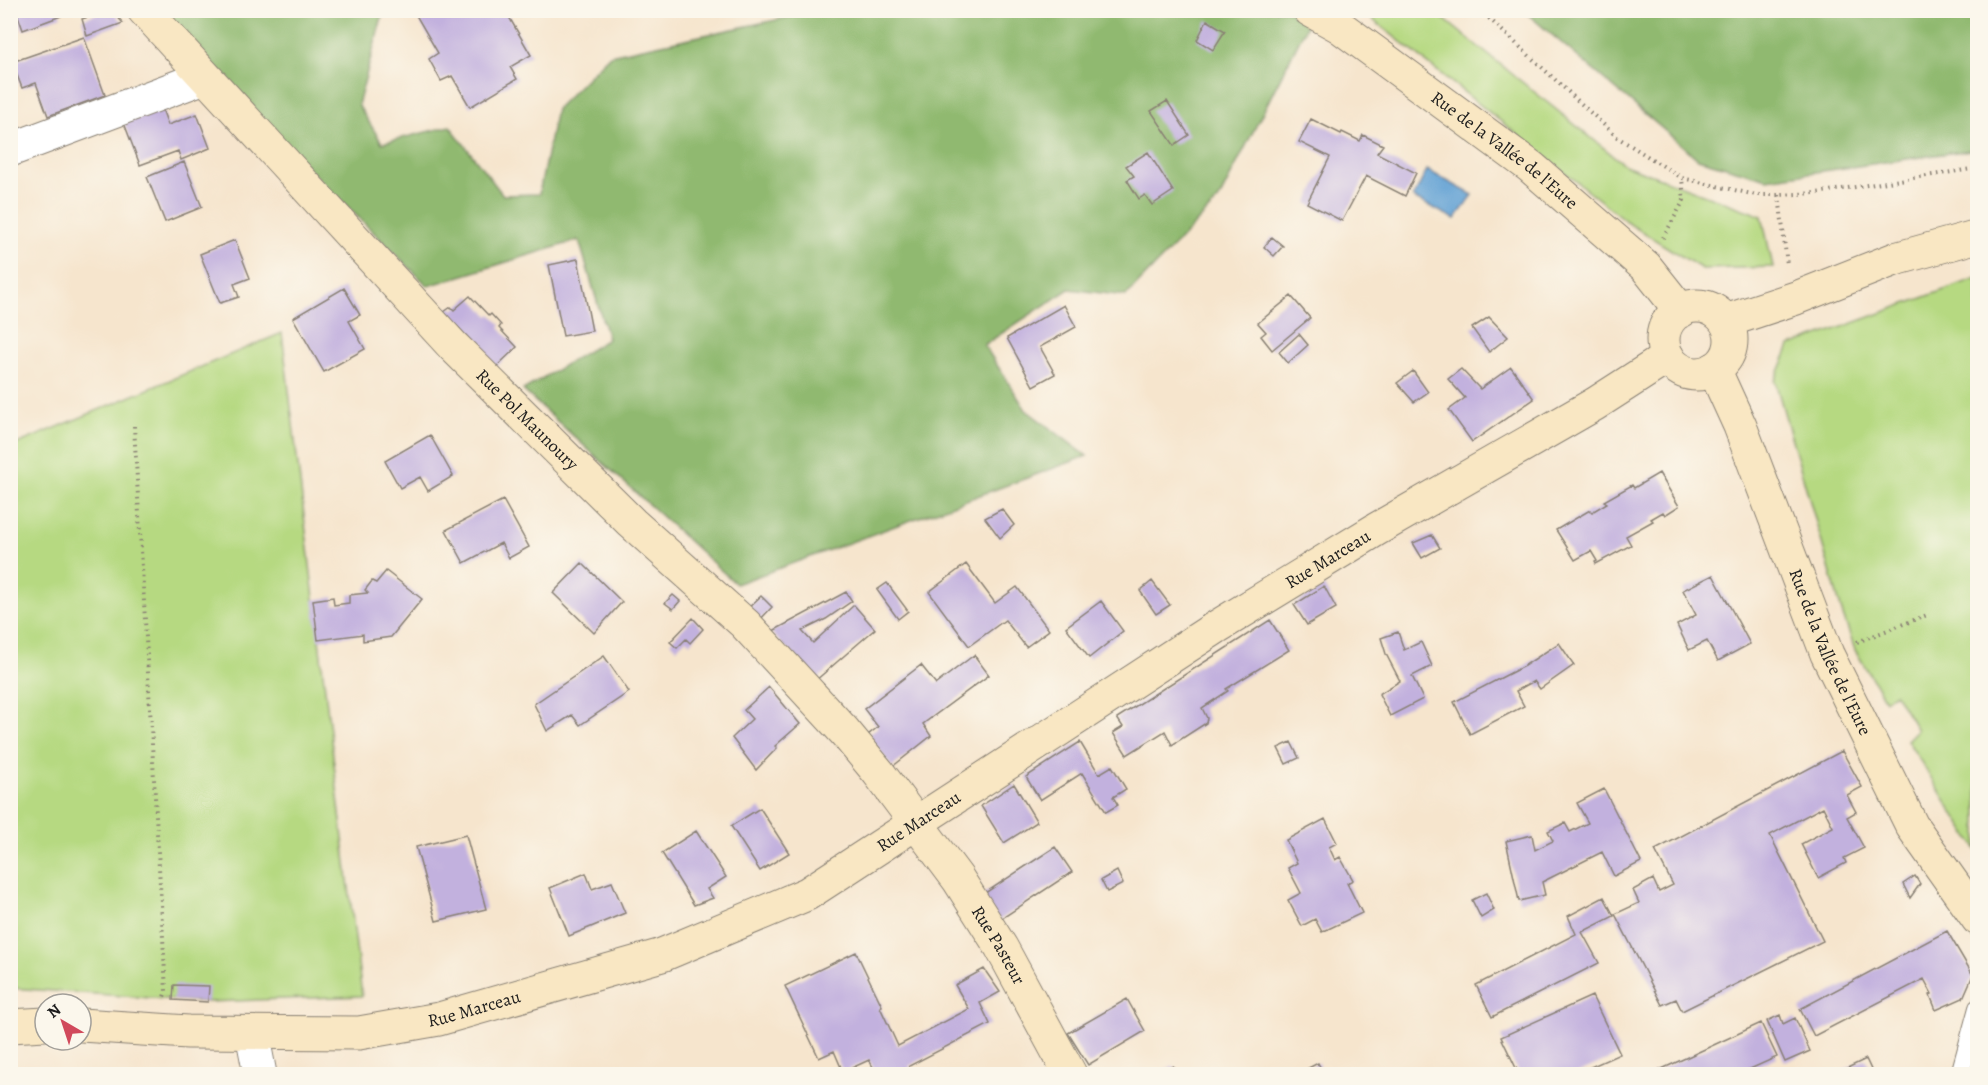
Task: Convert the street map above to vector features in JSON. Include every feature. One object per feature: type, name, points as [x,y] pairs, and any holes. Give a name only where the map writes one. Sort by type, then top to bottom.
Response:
[{"type":"street","name":"Rue Pol Maunoury","points":[[144,10],[453,346],[632,523],[745,624],[844,731],[916,822]]},
{"type":"street","name":"Rue de la Vallée de l'Eure","points":[[1310,10],[1338,26],[1531,167],[1646,267],[1681,310]]},
{"type":"street","points":[[10,150],[204,76]]},
{"type":"street","points":[[1726,321],[1796,298],[1895,259],[1977,236]]},
{"type":"street","points":[[1701,306],[1710,309],[1726,321],[1731,342],[1728,353],[1714,369],[1693,374],[1674,365],[1668,357],[1664,347],[1666,326],[1681,310],[1701,306]]},
{"type":"street","name":"Rue Marceau","points":[[93,1026],[252,1033],[359,1033],[439,1019],[662,955],[807,894],[1215,627],[1377,529],[1595,404],[1668,357]]},
{"type":"street","name":"Rue de la Vallée de l'Eure","points":[[1714,369],[1740,426],[1827,654],[1912,826],[1977,919]]},
{"type":"street","name":"Rue Pasteur","points":[[916,822],[958,879],[1002,947],[1070,1074]]},
{"type":"street","points":[[10,1026],[33,1025]]},
{"type":"street","points":[[252,1033],[260,1074]]},
{"type":"lane","points":[[1960,1074],[1977,1008]]},
{"type":"path","points":[[1480,10],[1617,137],[1682,178],[1756,195],[1816,194],[1977,168]]},
{"type":"path","points":[[1646,267],[1684,200],[1682,178]]},
{"type":"path","points":[[134,426],[166,991],[159,1030]]},
{"type":"path","points":[[1855,643],[1927,615]]},
{"type":"green space","points":[[823,10],[1287,10],[1308,23],[1219,199],[1126,296],[1069,289],[984,345],[1026,410],[1087,456],[736,584],[523,390],[608,339],[579,240],[428,286],[303,163],[161,11],[379,11],[382,17],[358,105],[382,143],[450,126],[503,195],[539,194],[556,109],[610,55]]},
{"type":"green space","points":[[1362,11],[1434,11],[1625,165],[1762,216],[1773,267],[1702,269],[1631,225]]},
{"type":"green space","points":[[1524,11],[1977,11],[1977,149],[1767,179],[1698,159]]},
{"type":"green space","points":[[1978,278],[1977,850],[1907,740],[1917,730],[1895,693],[1885,700],[1855,650],[1775,381],[1790,346]]},
{"type":"green space","points":[[282,333],[362,996],[208,1002],[93,994],[93,992],[11,988],[10,447]]},
{"type":"water","points":[[1427,170],[1473,195],[1455,219],[1413,198]]},
{"type":"building","points":[[16,10],[58,10],[61,16],[23,30]]},
{"type":"building","points":[[111,10],[123,23],[87,36],[82,19]]},
{"type":"building","points":[[413,10],[505,10],[531,55],[510,67],[517,79],[470,107],[452,76],[441,81],[429,59],[438,53]]},
{"type":"building","points":[[1207,20],[1225,31],[1213,50],[1197,40]]},
{"type":"building","points":[[84,37],[105,95],[48,116],[36,83],[22,88],[12,62]]},
{"type":"building","points":[[1167,101],[1189,135],[1174,145],[1151,111]]},
{"type":"building","points":[[162,109],[168,125],[197,114],[210,148],[181,160],[178,151],[140,165],[124,123]]},
{"type":"building","points":[[1311,119],[1360,141],[1363,135],[1383,145],[1377,153],[1416,173],[1405,196],[1366,176],[1342,221],[1307,203],[1330,157],[1299,142]]},
{"type":"building","points":[[1148,152],[1173,191],[1152,205],[1145,195],[1139,199],[1127,180],[1134,176],[1126,166]]},
{"type":"building","points":[[184,162],[202,207],[165,222],[147,177]]},
{"type":"building","points":[[1272,237],[1283,246],[1274,256],[1264,247]]},
{"type":"building","points":[[235,240],[250,278],[234,284],[239,297],[220,303],[200,254]]},
{"type":"building","points":[[578,259],[592,331],[563,336],[549,265]]},
{"type":"building","points":[[344,288],[360,315],[349,321],[365,349],[324,372],[293,318]]},
{"type":"building","points":[[470,296],[489,316],[491,314],[501,325],[499,328],[517,347],[496,367],[444,312],[451,307],[454,310]]},
{"type":"building","points":[[1291,296],[1310,318],[1272,350],[1261,336],[1266,332],[1258,323]]},
{"type":"building","points":[[1064,305],[1076,327],[1040,347],[1055,374],[1033,386],[1007,338]]},
{"type":"building","points":[[1489,317],[1508,337],[1489,352],[1472,328]]},
{"type":"building","points":[[1299,334],[1308,345],[1288,363],[1279,352]]},
{"type":"building","points":[[1511,367],[1534,399],[1472,442],[1449,410],[1465,398],[1448,379],[1461,369],[1480,389]]},
{"type":"building","points":[[1413,371],[1428,392],[1414,402],[1397,383]]},
{"type":"building","points":[[430,435],[453,476],[428,491],[420,477],[400,488],[385,461]]},
{"type":"building","points":[[1659,473],[1679,506],[1665,515],[1663,512],[1651,519],[1653,521],[1626,536],[1631,545],[1596,564],[1597,561],[1591,551],[1575,560],[1556,530],[1590,510],[1592,512],[1607,503],[1604,501],[1632,485],[1634,488]]},
{"type":"building","points":[[503,500],[529,547],[509,558],[501,543],[464,563],[446,530]]},
{"type":"building","points":[[1002,509],[1014,525],[1000,538],[985,518]]},
{"type":"building","points":[[1432,535],[1440,548],[1422,558],[1413,543]]},
{"type":"building","points":[[582,563],[622,602],[594,633],[553,593]]},
{"type":"building","points":[[966,564],[995,603],[1017,587],[1049,630],[1026,647],[1005,620],[969,646],[929,592]]},
{"type":"building","points":[[386,571],[422,599],[391,637],[363,641],[363,634],[318,640],[313,600],[333,597],[334,605],[349,603],[349,595],[368,593],[365,590],[372,581],[376,583]]},
{"type":"building","points":[[1713,575],[1750,644],[1718,661],[1707,641],[1689,650],[1677,625],[1696,615],[1683,590]]},
{"type":"building","points":[[1152,581],[1170,605],[1156,614],[1140,591]]},
{"type":"building","points":[[887,583],[908,611],[898,619],[877,590]]},
{"type":"building","points":[[1324,586],[1336,608],[1307,625],[1294,605]]},
{"type":"building","points":[[846,592],[852,601],[826,619],[802,631],[813,643],[854,605],[875,629],[815,681],[771,632]]},
{"type":"building","points":[[673,595],[680,601],[673,609],[665,603]]},
{"type":"building","points":[[761,596],[772,607],[759,621],[747,609]]},
{"type":"building","points":[[1101,601],[1123,631],[1089,658],[1066,627]]},
{"type":"building","points":[[693,618],[703,629],[690,643],[686,639],[677,648],[670,642]]},
{"type":"building","points":[[1270,620],[1289,650],[1226,689],[1228,691],[1202,708],[1207,718],[1206,723],[1172,745],[1165,731],[1127,755],[1113,733],[1123,727],[1117,718]]},
{"type":"building","points":[[1398,632],[1404,650],[1421,642],[1432,666],[1412,676],[1423,699],[1390,716],[1379,694],[1400,681],[1386,654],[1381,638]]},
{"type":"building","points":[[1559,643],[1574,665],[1540,689],[1534,681],[1516,691],[1524,706],[1470,734],[1454,702],[1524,666]]},
{"type":"building","points":[[974,655],[989,675],[923,724],[931,736],[892,767],[868,735],[878,727],[864,709],[921,665],[936,684]]},
{"type":"building","points":[[604,656],[629,692],[580,725],[572,715],[547,731],[534,704]]},
{"type":"building","points":[[769,687],[800,724],[775,746],[777,748],[756,770],[732,738],[752,719],[744,710]]},
{"type":"building","points":[[1080,742],[1099,774],[1112,766],[1126,789],[1113,797],[1118,805],[1106,812],[1082,773],[1040,800],[1026,777]]},
{"type":"building","points":[[1291,742],[1299,758],[1286,764],[1278,748]]},
{"type":"building","points":[[1842,751],[1862,787],[1847,795],[1856,812],[1847,817],[1864,848],[1844,858],[1846,863],[1818,878],[1801,844],[1833,827],[1823,807],[1770,835],[1823,941],[1682,1011],[1676,999],[1662,1005],[1615,914],[1639,903],[1633,890],[1653,879],[1659,892],[1673,885],[1655,850]]},
{"type":"building","points":[[1014,784],[1037,822],[1004,843],[981,806]]},
{"type":"building","points":[[1604,789],[1641,862],[1614,876],[1602,852],[1542,882],[1545,895],[1519,901],[1506,841],[1532,835],[1535,850],[1553,841],[1548,831],[1565,823],[1570,832],[1588,823],[1577,803]]},
{"type":"building","points":[[760,808],[789,853],[760,871],[731,826]]},
{"type":"building","points":[[1325,819],[1337,843],[1329,847],[1335,860],[1340,857],[1353,880],[1347,883],[1362,913],[1322,932],[1315,919],[1302,926],[1288,900],[1301,893],[1288,868],[1297,863],[1286,840]]},
{"type":"building","points":[[696,831],[726,877],[707,889],[713,898],[694,905],[662,853]]},
{"type":"building","points":[[466,835],[486,909],[436,921],[416,847]]},
{"type":"building","points":[[1055,847],[1072,872],[998,921],[982,895]]},
{"type":"building","points":[[1117,871],[1123,884],[1107,892],[1101,880]]},
{"type":"building","points":[[586,873],[592,889],[612,882],[625,913],[569,936],[550,888]]},
{"type":"building","points":[[1915,876],[1920,884],[1910,898],[1903,884]]},
{"type":"building","points":[[1486,893],[1494,910],[1481,918],[1472,900]]},
{"type":"building","points":[[1604,897],[1614,916],[1582,932],[1599,963],[1492,1017],[1476,985],[1576,934],[1568,916]]},
{"type":"building","points":[[1947,931],[1973,975],[1963,998],[1936,1010],[1930,995],[1932,994],[1924,979],[1814,1036],[1800,1009]]},
{"type":"building","points":[[856,952],[898,1046],[969,1009],[955,985],[984,969],[1000,992],[980,1003],[990,1024],[909,1066],[913,1074],[877,1074],[869,1060],[843,1072],[834,1051],[819,1058],[785,986]]},
{"type":"building","points":[[174,985],[209,986],[208,1002],[173,1000]]},
{"type":"building","points":[[1592,996],[1620,1054],[1575,1074],[1519,1074],[1501,1037]]},
{"type":"building","points":[[1127,999],[1145,1031],[1088,1065],[1068,1033]]},
{"type":"building","points":[[1780,1015],[1783,1024],[1795,1018],[1810,1051],[1785,1062],[1767,1021]]},
{"type":"building","points":[[1761,1023],[1777,1057],[1739,1074],[1651,1074]]},
{"type":"building","points":[[1866,1059],[1873,1074],[1828,1074],[1835,1071],[1837,1073]]},
{"type":"building","points":[[1318,1063],[1324,1074],[1297,1074]]},
{"type":"building","points":[[1173,1066],[1178,1074],[1156,1074],[1171,1067]]}]
